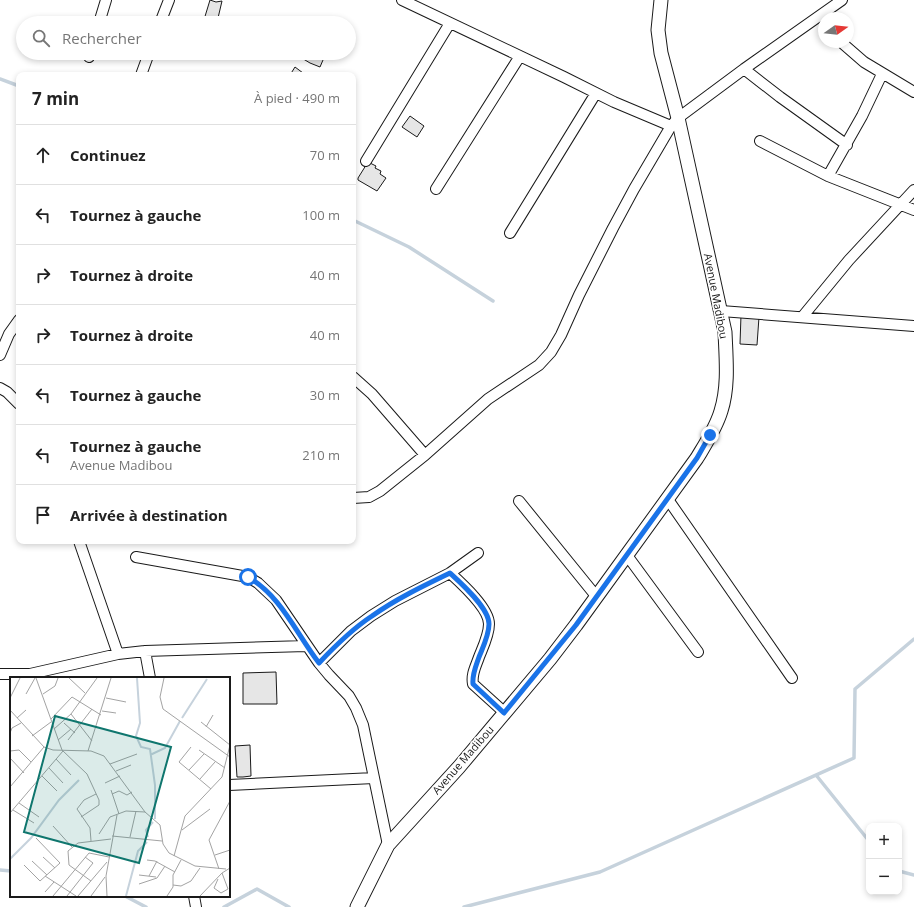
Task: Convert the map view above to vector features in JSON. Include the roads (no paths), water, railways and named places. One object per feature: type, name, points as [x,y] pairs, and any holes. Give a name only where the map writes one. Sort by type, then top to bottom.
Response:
[{"type":"street","points":[[101,16],[106,0]]},
{"type":"street","points":[[163,16],[169,0]]},
{"type":"street","points":[[402,0],[639,113],[675,122]]},
{"type":"street","name":"Avenue Madibou","points":[[357,907],[388,845],[459,767],[563,642],[697,458],[721,412],[726,390],[727,364],[725,332],[675,122],[661,53],[658,30],[661,0]]},
{"type":"street","points":[[830,12],[842,0]]},
{"type":"street","points":[[366,162],[450,23]]},
{"type":"street","points":[[356,498],[369,497],[380,491],[488,399],[539,365],[561,335],[579,295],[630,196],[675,122],[744,69],[818,23]]},
{"type":"street","points":[[848,48],[864,62],[882,74],[914,92]]},
{"type":"street","points":[[436,189],[520,56]]},
{"type":"street","points":[[142,72],[146,60]]},
{"type":"street","points":[[744,69],[780,98],[847,144]]},
{"type":"street","points":[[828,176],[847,144],[882,74]]},
{"type":"street","points":[[510,233],[596,93]]},
{"type":"street","points":[[760,141],[828,176],[914,210]]},
{"type":"street","points":[[803,316],[848,260],[914,190]]},
{"type":"street","points":[[721,311],[803,316],[914,326]]},
{"type":"street","points":[[0,355],[16,325]]},
{"type":"street","points":[[356,380],[372,394],[424,455]]},
{"type":"street","points":[[0,388],[7,392],[16,401]]},
{"type":"street","points":[[667,498],[792,678]]},
{"type":"street","points":[[519,501],[596,596]]},
{"type":"street","points":[[80,544],[118,654]]},
{"type":"street","points":[[319,663],[351,631],[371,616],[395,601],[450,573],[478,553]]},
{"type":"street","points":[[626,554],[698,652]]},
{"type":"street","points":[[136,557],[248,577],[258,583],[276,600],[306,646],[329,675],[349,696],[356,708],[363,725],[388,845]]},
{"type":"street","points":[[450,573],[465,586],[476,599],[489,622],[489,630],[473,674],[473,684],[504,713]]},
{"type":"street","points":[[0,674],[30,674],[118,654],[145,651],[306,646]]},
{"type":"street","points":[[145,651],[150,677]]},
{"type":"street","points":[[230,785],[374,778]]},
{"type":"street","points":[[194,897],[196,907]]},
{"type":"waterway","points":[[0,79],[16,85]]},
{"type":"waterway","points":[[356,221],[409,247],[493,301]]},
{"type":"waterway","points":[[464,907],[600,872],[854,758],[855,689],[914,639]]},
{"type":"waterway","points":[[816,775],[866,837]]},
{"type":"waterway","points":[[0,870],[10,871]]},
{"type":"waterway","points":[[902,872],[914,875]]},
{"type":"waterway","points":[[224,907],[257,889],[289,907]]},
{"type":"waterway","points":[[127,897],[146,907]]}]
